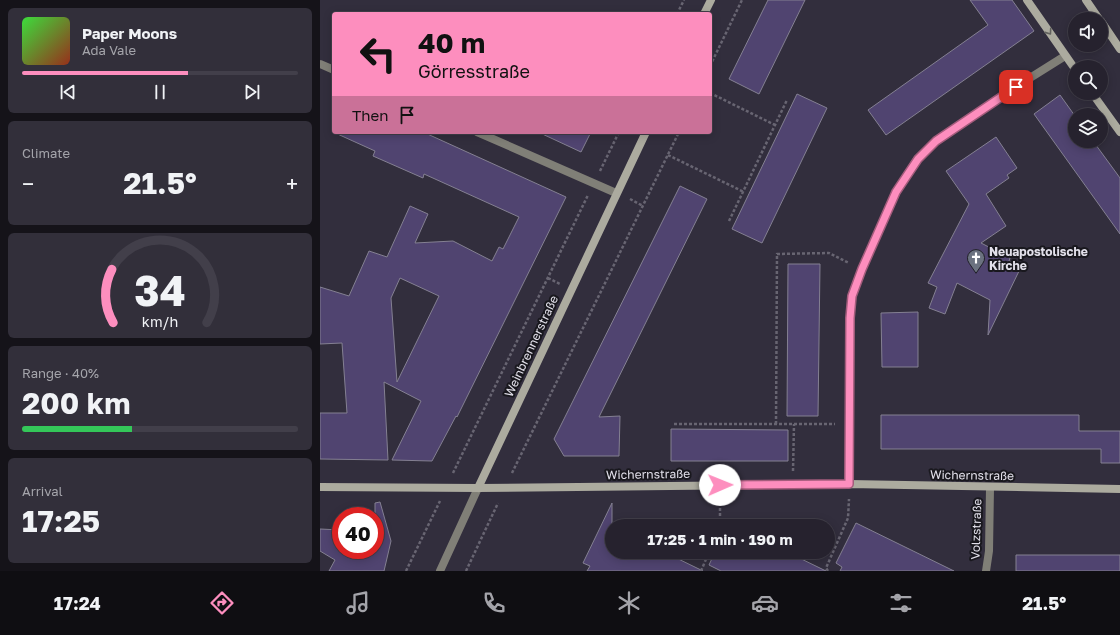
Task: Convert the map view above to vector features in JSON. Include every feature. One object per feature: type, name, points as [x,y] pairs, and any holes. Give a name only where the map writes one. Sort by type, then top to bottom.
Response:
[{"type":"street","points":[[705,12],[711,0]]},
{"type":"street","points":[[1027,0],[1068,60]]},
{"type":"street","points":[[1086,0],[1094,12]]},
{"type":"street","points":[[1108,32],[1120,49]]},
{"type":"street","points":[[849,484],[850,318],[852,296],[862,269],[896,192],[918,159],[936,141],[1006,93],[1065,56]]},
{"type":"street","points":[[320,64],[332,69]]},
{"type":"street","points":[[1097,100],[1120,132]]},
{"type":"street","points":[[482,134],[616,193]]},
{"type":"street","name":"Weinbrennerstraße","points":[[440,571],[616,193],[645,134]]},
{"type":"street","name":"Wichernstraße","points":[[320,487],[504,488],[849,484],[990,488],[1120,489]]},
{"type":"street","name":"Volzstraße","points":[[986,571],[990,488]]},
{"type":"path","points":[[678,12],[684,0]]},
{"type":"path","points":[[712,62],[742,0]]},
{"type":"path","points":[[712,94],[775,125]]},
{"type":"path","points":[[729,221],[787,100]]},
{"type":"path","points":[[406,571],[618,134]]},
{"type":"path","points":[[466,571],[504,488],[678,134]]},
{"type":"path","points":[[668,155],[744,192]]},
{"type":"path","points":[[776,424],[777,254],[829,253],[862,269]]},
{"type":"path","points":[[674,424],[850,424]]},
{"type":"path","points":[[793,472],[794,424]]},
{"type":"path","points":[[828,571],[826,568],[848,518],[849,484]]},
{"type":"path","points":[[720,485],[720,519]]},
{"type":"path","points":[[701,571],[706,559]]},
{"type":"building","points":[[768,0],[805,0],[759,94],[729,79]]},
{"type":"building","points":[[970,0],[1012,0],[1034,31],[886,135],[868,110],[988,25]]},
{"type":"building","points":[[797,94],[827,108],[762,243],[732,229]]},
{"type":"building","points":[[1060,95],[1069,108],[1068,108],[1068,148],[1098,148],[1120,178],[1120,234],[1034,114]]},
{"type":"building","points":[[337,134],[427,134],[566,197],[457,417],[456,416],[432,461],[392,460],[421,401],[384,382],[388,460],[320,459],[320,413],[347,413],[342,343],[320,344],[320,287],[349,296],[369,251],[387,257],[410,206],[428,214],[415,243],[453,241],[492,261],[499,247],[503,249],[519,217],[424,174],[423,178],[373,156],[375,151]],"holes":[[[400,278],[439,296],[397,382],[391,298]]]},
{"type":"building","points":[[542,134],[590,134],[581,152]]},
{"type":"building","points":[[996,137],[1017,168],[1007,175],[1009,178],[986,194],[1006,226],[981,243],[1010,258],[1009,261],[1021,267],[988,335],[990,300],[957,283],[945,314],[929,308],[937,287],[928,283],[969,204],[946,171]]},
{"type":"building","points":[[680,186],[707,199],[599,417],[620,416],[619,456],[564,456],[554,439]]},
{"type":"building","points":[[788,264],[820,264],[818,416],[787,416]]},
{"type":"building","points":[[918,312],[918,367],[882,367],[881,313]]},
{"type":"building","points":[[881,415],[1079,415],[1079,431],[1120,431],[1120,463],[1101,463],[1101,449],[881,449]]},
{"type":"building","points":[[671,429],[788,430],[788,461],[671,461]]},
{"type":"building","points":[[380,502],[381,507],[375,507],[375,503]]},
{"type":"building","points":[[612,503],[612,519],[605,519],[605,559],[678,559],[703,571],[587,571],[590,566],[583,563]]},
{"type":"building","points":[[384,516],[391,541],[384,571],[329,571],[335,560],[333,559],[384,559]]},
{"type":"building","points":[[856,523],[954,571],[840,571],[842,567],[836,563]]},
{"type":"building","points":[[320,529],[332,530],[332,558],[320,551]]},
{"type":"building","points":[[1016,555],[1120,555],[1120,571],[1016,571]]},
{"type":"building","points":[[712,559],[801,559],[826,571],[721,571],[709,565]]},
{"type":"place","name":"Neuapostolische Kirche","points":[[976,273]]},
{"type":"route","points":[[720,485],[849,484],[850,318],[852,296],[862,269],[896,192],[918,159],[936,141],[1016,87]]}]
